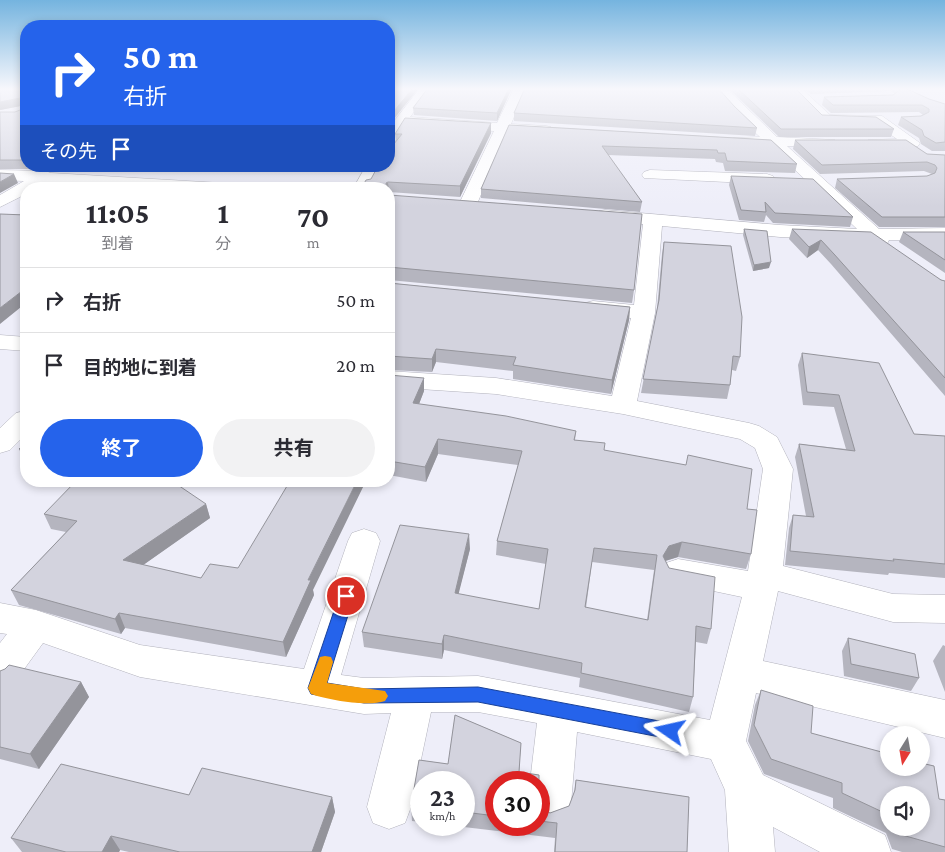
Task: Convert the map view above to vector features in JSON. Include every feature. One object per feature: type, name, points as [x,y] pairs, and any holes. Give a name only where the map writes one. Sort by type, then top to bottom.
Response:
[{"type":"street","points":[[498,128],[560,131]]},
{"type":"street","points":[[468,204],[502,128]]},
{"type":"street","points":[[759,128],[873,235],[897,252]]},
{"type":"street","points":[[860,143],[918,145],[890,128]]},
{"type":"street","points":[[726,140],[776,143],[841,143]]},
{"type":"street","points":[[35,182],[52,172]]},
{"type":"street","points":[[0,174],[125,182]]},
{"type":"street","points":[[650,175],[836,180]]},
{"type":"street","points":[[0,202],[20,191]]},
{"type":"street","points":[[448,203],[488,206]]},
{"type":"street","points":[[585,214],[780,231],[873,235],[945,234]]},
{"type":"street","points":[[624,406],[644,313],[653,219]]},
{"type":"street","points":[[575,306],[644,313]]},
{"type":"street","points":[[0,342],[20,344]]},
{"type":"street","points":[[395,379],[496,386],[624,406],[749,432],[767,443],[778,469],[763,581],[726,742],[746,790],[752,852]]},
{"type":"street","points":[[0,444],[20,426]]},
{"type":"street","points":[[317,688],[364,541]]},
{"type":"street","points":[[678,572],[763,581],[893,608],[945,609]]},
{"type":"street","points":[[0,671],[18,621],[140,661],[364,696],[478,694],[726,742]]},
{"type":"street","points":[[742,673],[945,719]]},
{"type":"street","points":[[389,807],[415,696]]},
{"type":"street","points":[[550,794],[558,710]]},
{"type":"street","points":[[746,790],[868,852]]},
{"type":"building","points":[[0,128],[20,128],[20,160],[0,160]]},
{"type":"building","points":[[399,128],[489,128],[460,186],[365,182],[371,179],[375,172],[395,172],[395,143],[402,134],[395,134]]},
{"type":"building","points":[[508,128],[557,128],[771,140],[797,164],[727,161],[725,153],[718,153],[717,150],[602,146],[642,202],[481,189]]},
{"type":"building","points":[[780,128],[894,129],[781,129]]},
{"type":"building","points":[[918,128],[945,128],[945,142],[936,143],[924,136],[922,130]]},
{"type":"building","points":[[795,140],[906,140],[927,154],[945,155],[945,217],[882,217],[837,179],[927,176],[935,173],[937,168],[935,165],[927,162],[822,165]]},
{"type":"building","points":[[0,173],[14,174],[0,182]]},
{"type":"building","points":[[731,176],[813,179],[853,217],[775,213],[765,202],[766,212],[741,210]]},
{"type":"building","points":[[395,195],[642,214],[634,290],[395,268]]},
{"type":"building","points":[[0,214],[20,215],[20,293],[0,308]]},
{"type":"building","points":[[744,229],[767,231],[771,262],[754,265]]},
{"type":"building","points":[[792,229],[871,232],[945,281],[945,378],[821,240],[809,247]]},
{"type":"building","points":[[903,232],[945,232],[945,260]]},
{"type":"building","points":[[664,242],[731,246],[742,317],[740,357],[733,356],[730,385],[643,379],[659,300]]},
{"type":"building","points":[[395,284],[630,307],[612,380],[513,365],[516,357],[436,349],[432,359],[395,356]]},
{"type":"building","points":[[802,353],[879,363],[914,434],[945,436],[945,564],[790,551],[793,515],[814,517],[799,444],[855,451],[839,395],[807,392]]},
{"type":"building","points":[[395,376],[424,378],[413,403],[506,416],[576,431],[574,440],[605,443],[604,450],[686,465],[688,455],[752,469],[747,509],[757,510],[751,554],[682,542],[669,546],[663,556],[669,568],[715,577],[711,629],[696,626],[693,697],[581,673],[582,663],[444,635],[442,644],[362,632],[400,525],[469,534],[455,593],[539,609],[548,549],[497,541],[522,451],[438,439],[425,467],[395,462]],"holes":[[[594,548],[657,555],[648,620],[585,607]]]},
{"type":"building","points":[[70,487],[181,487],[206,504],[123,560],[201,578],[210,564],[238,568],[286,487],[354,487],[308,580],[311,580],[283,642],[119,613],[115,619],[11,590],[77,521],[44,514]]},
{"type":"building","points":[[848,638],[915,654],[919,678],[851,664]]},
{"type":"building","points":[[9,665],[81,682],[30,754],[0,747],[0,671]]},
{"type":"building","points":[[761,690],[813,706],[811,733],[880,752],[880,776],[930,776],[930,765],[934,766],[939,799],[945,800],[945,847],[906,836],[930,836],[930,786],[880,786],[880,811],[842,793],[842,783],[771,759],[754,725]]},
{"type":"building","points":[[455,715],[521,743],[519,771],[485,771],[485,815],[475,813],[475,771],[417,771],[419,760],[448,764]]},
{"type":"building","points":[[61,764],[189,795],[202,768],[332,797],[312,852],[180,852],[111,836],[102,852],[66,852],[11,838]]},
{"type":"building","points":[[576,780],[689,797],[687,852],[555,852],[557,823],[550,822],[550,813],[569,806],[575,790]]},
{"type":"slow traffic","points":[[325,662],[317,688],[364,696],[379,696]]},
{"type":"route","points":[[346,596],[317,688],[364,696],[478,694],[670,731]]}]
